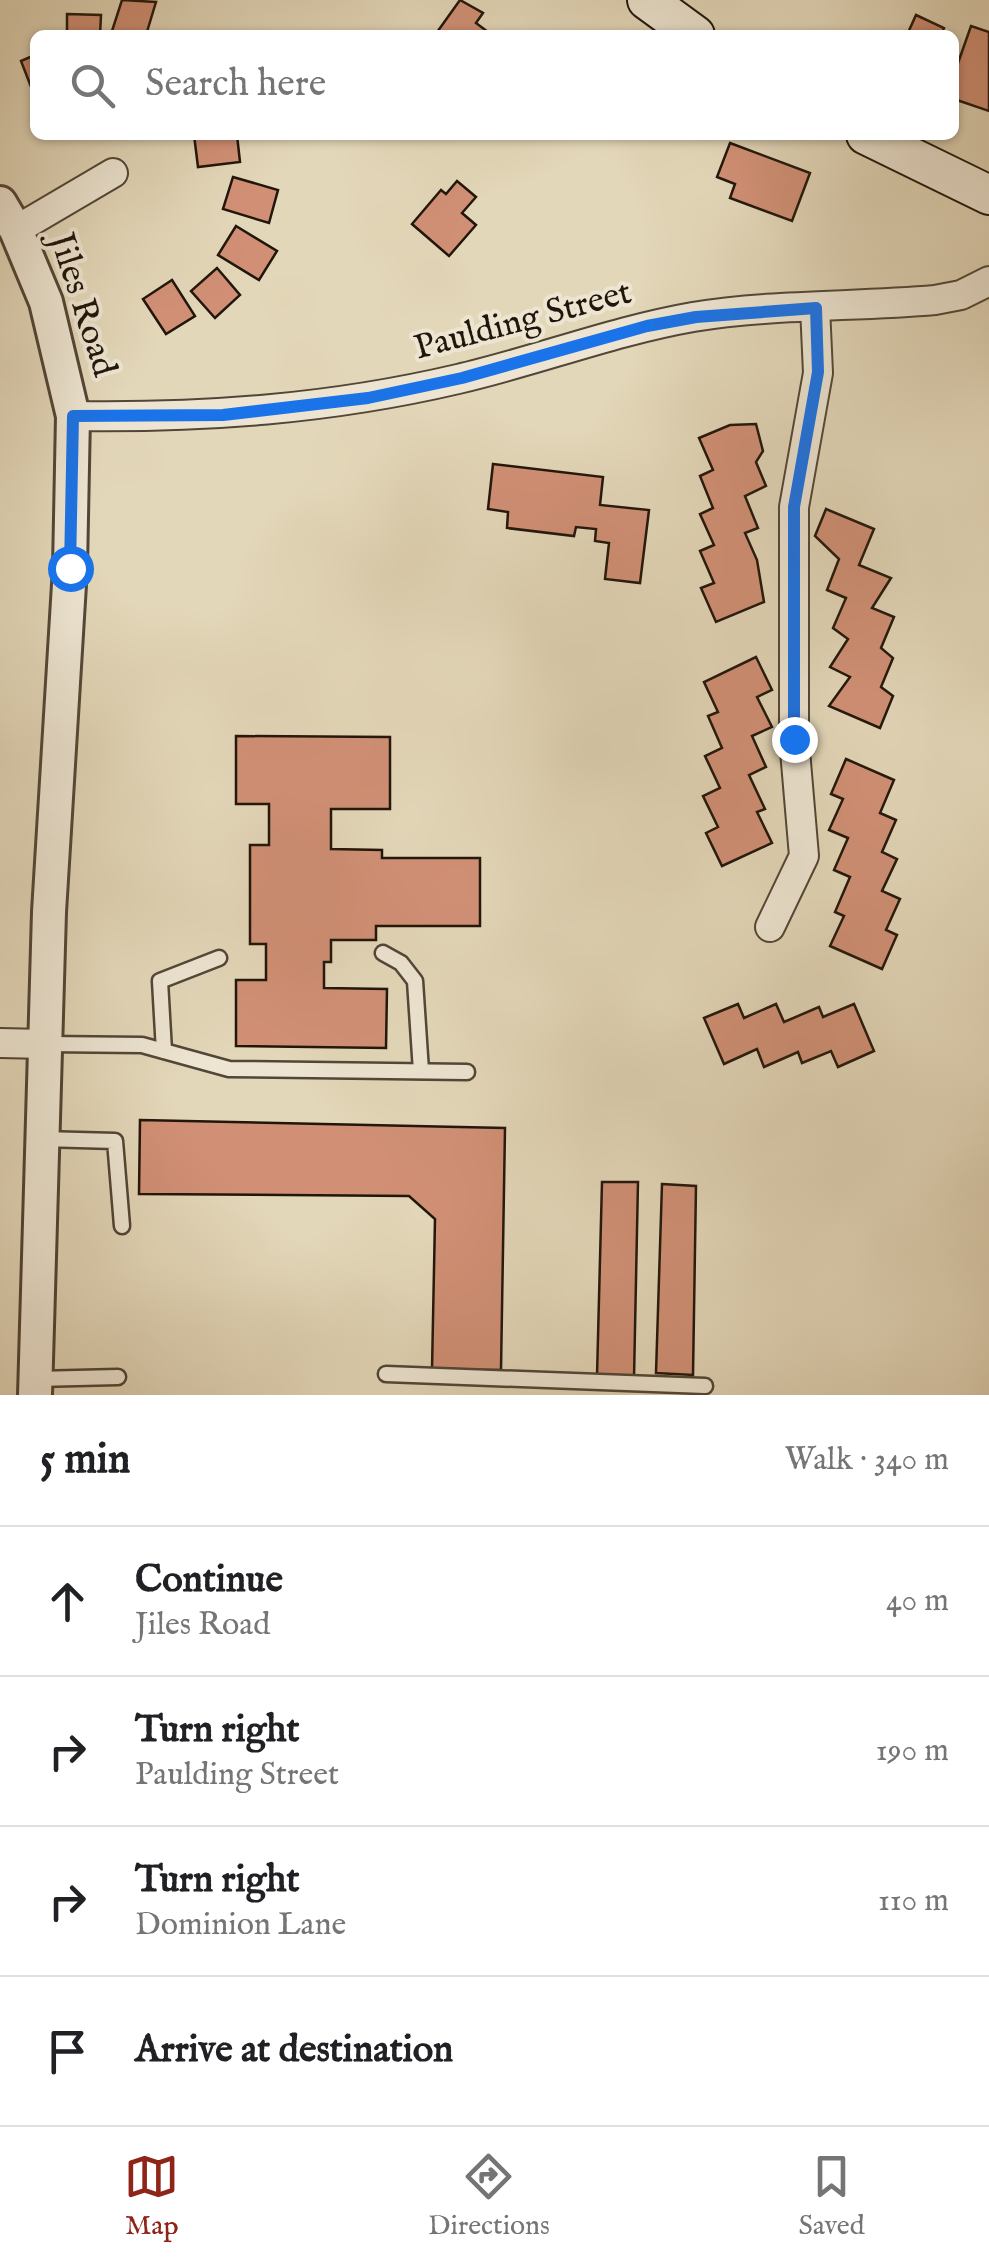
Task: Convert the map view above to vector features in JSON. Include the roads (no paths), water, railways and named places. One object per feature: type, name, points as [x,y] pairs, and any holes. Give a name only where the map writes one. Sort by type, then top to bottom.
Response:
[{"type":"main road","points":[[647,0],[688,30]]},
{"type":"main road","points":[[876,140],[989,195]]},
{"type":"street","points":[[8,216],[113,173]]},
{"type":"street","name":"Jiles Road","points":[[8,216],[46,302],[73,416],[70,568],[54,794],[35,1387]]},
{"type":"street","name":"Paulding Street","points":[[73,416],[223,415],[368,398],[462,378],[663,323],[742,312],[935,300],[961,295],[989,281]]},
{"type":"street","points":[[770,926],[804,856],[794,739],[794,507],[818,372],[816,308]]},
{"type":"street","points":[[0,1043],[45,1044]]},
{"type":"lane","points":[[383,953],[401,963],[415,982],[420,1072]]},
{"type":"lane","points":[[164,1051],[160,982],[219,958]]},
{"type":"lane","points":[[45,1044],[142,1045],[230,1069],[468,1072]]},
{"type":"lane","points":[[42,1139],[115,1141],[122,1226]]},
{"type":"lane","points":[[386,1374],[705,1386]]},
{"type":"lane","points":[[35,1387],[118,1377]]}]
